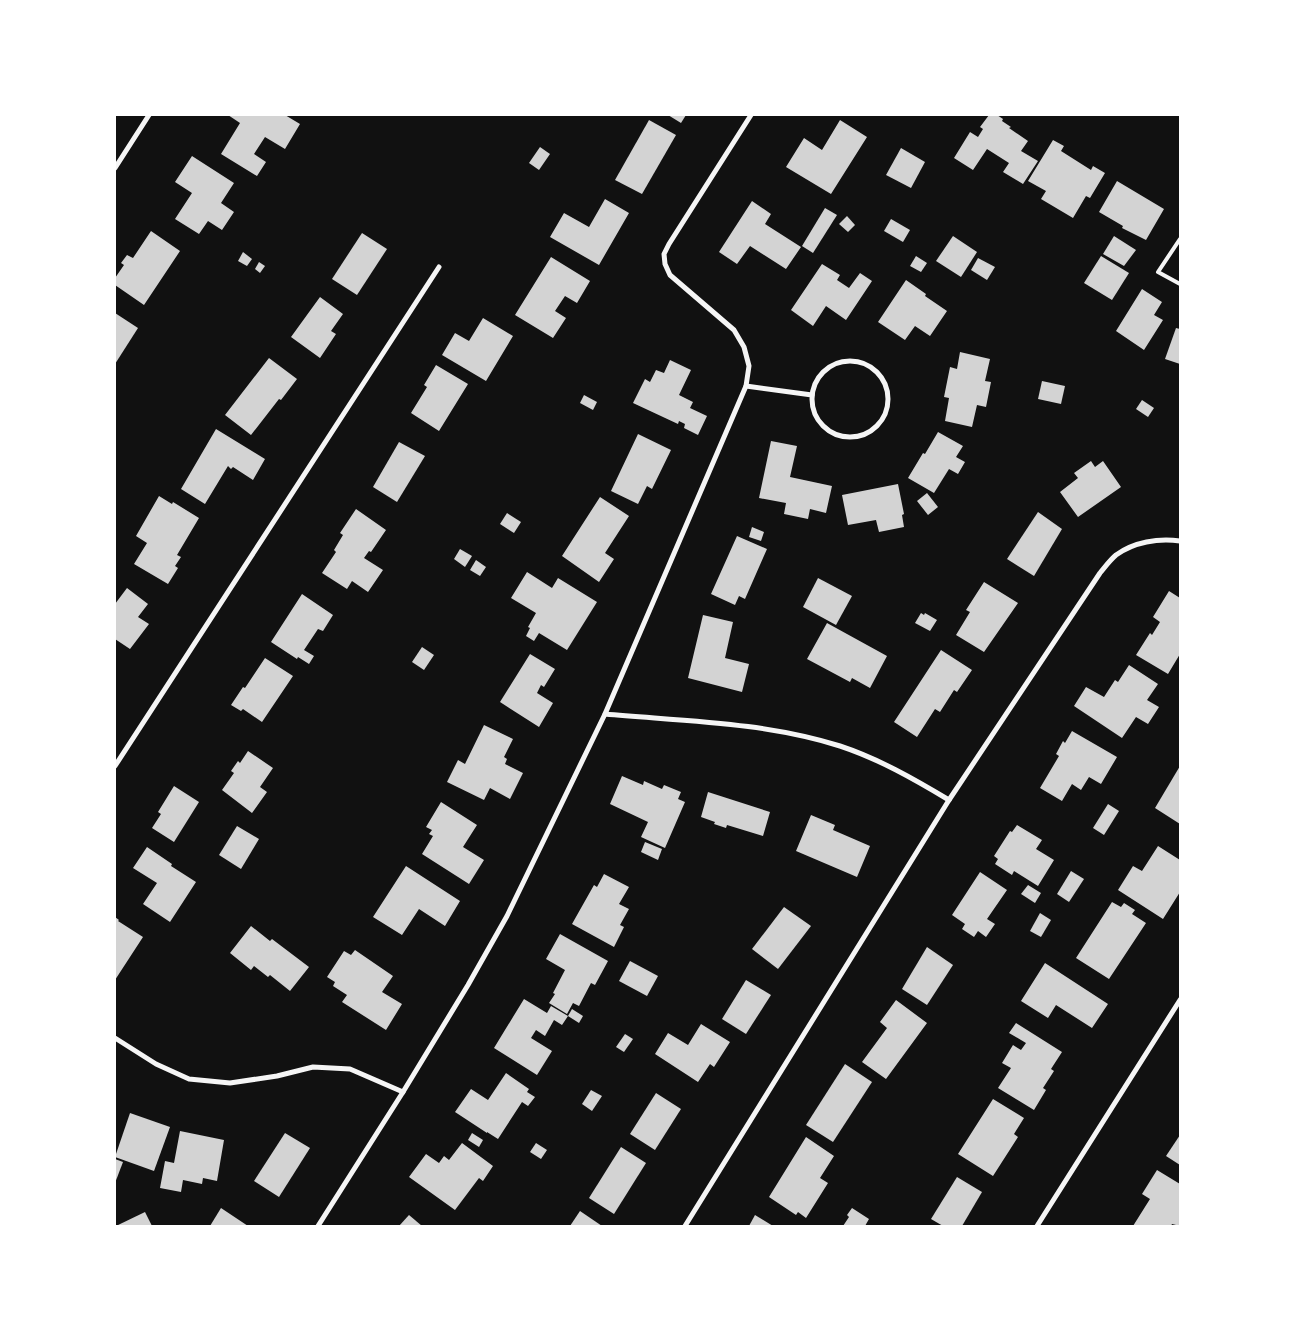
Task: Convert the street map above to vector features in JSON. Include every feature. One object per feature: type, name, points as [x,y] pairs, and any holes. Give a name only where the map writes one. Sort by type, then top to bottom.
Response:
[{"type":"street","points":[[115,168],[149,115]]},
{"type":"street","points":[[318,1226],[403,1092],[507,916],[605,714],[746,386],[748,366],[744,347],[734,330],[670,275],[665,264],[664,254],[751,115]]},
{"type":"street","points":[[115,766],[439,267]]},
{"type":"street","points":[[848,360],[860,361],[870,365],[885,381],[889,402],[881,422],[873,430],[853,437],[842,436],[831,432],[816,417],[812,395],[820,375],[828,368],[848,360]]},
{"type":"street","points":[[746,386],[812,395]]},
{"type":"street","points":[[685,1226],[949,800],[1100,573],[1116,556],[1131,547],[1152,541],[1180,541]]},
{"type":"street","points":[[605,714],[755,728],[800,736],[840,746],[867,756],[910,777],[949,800]]},
{"type":"street","points":[[1037,1226],[1180,1000]]},
{"type":"street","points":[[115,1038],[156,1064],[189,1079],[230,1083],[277,1076],[313,1067],[350,1069],[403,1092]]},
{"type":"lane","points":[[1180,239],[1158,272],[1180,284]]},
{"type":"building","points":[[228,115],[285,115],[300,124],[285,149],[265,137],[254,154],[266,162],[257,176],[221,154],[240,123]]},
{"type":"building","points":[[668,115],[686,115],[681,123]]},
{"type":"building","points":[[989,115],[997,115],[1003,119],[1002,121],[1011,127],[1009,128],[1028,141],[1021,151],[1038,161],[1023,184],[1003,172],[1009,163],[987,149],[973,170],[954,158],[970,132],[978,137],[983,129],[980,127]]},
{"type":"building","points":[[649,120],[676,135],[642,194],[615,180]]},
{"type":"building","points":[[840,120],[867,137],[831,194],[786,167],[804,138],[822,150]]},
{"type":"building","points":[[1053,140],[1064,146],[1061,151],[1091,170],[1093,166],[1105,173],[1090,198],[1086,196],[1073,218],[1041,199],[1046,191],[1028,181]]},
{"type":"building","points":[[540,147],[550,154],[539,170],[529,163]]},
{"type":"building","points":[[901,148],[925,162],[911,188],[886,175]]},
{"type":"building","points":[[192,156],[234,183],[221,203],[234,212],[222,230],[208,221],[199,234],[175,219],[192,193],[175,182]]},
{"type":"building","points":[[1117,181],[1164,209],[1146,240],[1122,228],[1123,226],[1099,212]]},
{"type":"building","points":[[605,199],[629,213],[599,265],[550,237],[564,213],[589,227]]},
{"type":"building","points":[[752,201],[771,214],[765,224],[801,247],[786,269],[750,246],[737,264],[719,252]]},
{"type":"building","points":[[825,208],[837,215],[813,253],[802,246]]},
{"type":"building","points":[[847,216],[855,225],[848,232],[839,224]]},
{"type":"building","points":[[891,219],[910,230],[903,242],[884,231]]},
{"type":"building","points":[[151,231],[180,251],[144,305],[115,285],[115,278],[124,265],[121,263],[127,255],[133,258]]},
{"type":"building","points":[[362,233],[387,249],[357,295],[332,279]]},
{"type":"building","points":[[953,236],[977,252],[961,277],[936,261]]},
{"type":"building","points":[[1114,236],[1136,250],[1124,266],[1103,254]]},
{"type":"building","points":[[243,252],[252,259],[247,266],[238,261]]},
{"type":"building","points":[[916,256],[927,263],[921,272],[910,266]]},
{"type":"building","points":[[1101,256],[1129,273],[1112,300],[1084,283]]},
{"type":"building","points":[[551,257],[590,281],[577,303],[565,296],[555,311],[566,318],[553,338],[515,315]]},
{"type":"building","points":[[978,258],[995,267],[987,280],[971,270]]},
{"type":"building","points":[[259,262],[265,266],[260,273],[255,269]]},
{"type":"building","points":[[822,264],[840,275],[837,280],[849,288],[860,273],[872,281],[846,320],[826,306],[813,326],[791,310]]},
{"type":"building","points":[[906,280],[947,311],[930,336],[915,326],[905,340],[878,322]]},
{"type":"building","points":[[1142,289],[1162,302],[1154,315],[1163,320],[1144,350],[1116,331]]},
{"type":"building","points":[[320,297],[343,314],[331,331],[336,334],[320,358],[291,337]]},
{"type":"building","points":[[115,313],[138,328],[115,364]]},
{"type":"building","points":[[483,318],[513,336],[486,381],[442,355],[455,333],[469,341]]},
{"type":"building","points":[[1176,328],[1180,329],[1180,364],[1165,359]]},
{"type":"building","points":[[960,352],[990,359],[985,381],[991,382],[986,407],[977,405],[972,427],[945,421],[949,398],[944,397],[950,367],[957,369]]},
{"type":"building","points":[[269,358],[297,379],[251,435],[225,415]]},
{"type":"building","points":[[670,360],[691,370],[679,395],[693,402],[690,408],[707,416],[698,435],[684,428],[685,424],[679,421],[678,424],[633,403],[645,379],[650,382],[656,370],[664,373]]},
{"type":"building","points":[[436,365],[468,384],[439,431],[411,413],[427,387],[424,385]]},
{"type":"building","points":[[1042,381],[1065,386],[1061,404],[1038,399]]},
{"type":"building","points":[[584,395],[597,402],[593,410],[580,403]]},
{"type":"building","points":[[1142,400],[1154,408],[1148,417],[1136,409]]},
{"type":"building","points":[[216,429],[265,459],[253,480],[233,467],[231,469],[228,466],[205,504],[181,489]]},
{"type":"building","points":[[938,432],[963,446],[956,457],[965,462],[958,474],[949,469],[934,493],[908,478]]},
{"type":"building","points":[[638,434],[671,450],[652,489],[647,486],[638,504],[611,491]]},
{"type":"building","points":[[771,441],[797,446],[790,477],[832,486],[826,513],[810,509],[808,519],[784,514],[786,503],[759,498]]},
{"type":"building","points":[[399,442],[425,456],[397,502],[373,487]]},
{"type":"building","points":[[1091,461],[1095,467],[1103,461],[1121,487],[1078,517],[1060,492],[1078,478],[1074,473]]},
{"type":"building","points":[[898,484],[904,514],[902,515],[904,527],[879,532],[876,520],[848,525],[842,495]]},
{"type":"building","points":[[927,493],[938,507],[928,515],[917,501]]},
{"type":"building","points":[[159,496],[199,518],[177,555],[181,557],[175,566],[178,568],[168,584],[134,564],[147,543],[136,536]]},
{"type":"building","points":[[600,497],[629,516],[605,553],[614,559],[599,582],[562,556]]},
{"type":"building","points":[[356,509],[386,530],[371,552],[369,551],[364,558],[383,570],[368,592],[352,581],[347,589],[322,573],[336,552],[334,550],[343,535],[340,533]]},
{"type":"building","points":[[1038,512],[1062,529],[1034,576],[1007,559]]},
{"type":"building","points":[[507,513],[521,522],[514,533],[500,524]]},
{"type":"building","points":[[752,527],[764,532],[761,541],[749,537]]},
{"type":"building","points":[[737,536],[767,549],[745,599],[739,596],[735,605],[711,594]]},
{"type":"building","points":[[460,549],[472,556],[465,567],[454,559]]},
{"type":"building","points":[[476,560],[486,567],[480,576],[470,570]]},
{"type":"building","points":[[527,572],[552,588],[558,578],[597,602],[567,650],[539,633],[534,641],[526,636],[530,628],[528,627],[536,613],[511,598]]},
{"type":"building","points":[[818,578],[852,596],[836,625],[803,607]]},
{"type":"building","points":[[984,582],[1018,603],[984,652],[956,635],[970,612],[966,610]]},
{"type":"building","points":[[127,588],[148,604],[138,617],[149,624],[130,649],[115,639],[115,604]]},
{"type":"building","points":[[1169,591],[1180,598],[1180,654],[1168,674],[1136,655],[1150,633],[1152,635],[1160,622],[1153,617]]},
{"type":"building","points":[[302,594],[333,615],[323,631],[318,629],[304,650],[314,656],[309,664],[298,657],[297,659],[271,642]]},
{"type":"building","points":[[921,613],[924,615],[925,613],[937,620],[930,631],[915,623]]},
{"type":"building","points":[[703,615],[733,622],[725,658],[749,664],[742,692],[688,678]]},
{"type":"building","points":[[827,623],[887,656],[870,688],[852,678],[850,682],[807,659]]},
{"type":"building","points":[[422,647],[434,655],[424,670],[412,662]]},
{"type":"building","points":[[941,650],[972,670],[957,692],[954,690],[940,712],[935,709],[917,737],[894,722]]},
{"type":"building","points":[[530,654],[555,669],[544,687],[541,685],[537,693],[553,703],[539,727],[500,702]]},
{"type":"building","points":[[265,658],[293,676],[262,722],[243,709],[241,711],[231,705]]},
{"type":"building","points":[[1129,665],[1158,684],[1147,700],[1159,707],[1148,724],[1136,717],[1122,738],[1074,706],[1086,687],[1104,697],[1115,680],[1118,682]]},
{"type":"building","points":[[484,725],[513,739],[504,757],[507,759],[505,764],[523,773],[510,799],[490,788],[484,800],[447,782],[458,760],[465,764]]},
{"type":"building","points":[[1072,731],[1117,757],[1101,784],[1089,777],[1081,790],[1072,784],[1062,801],[1040,788],[1059,756],[1056,754],[1063,741],[1065,743]]},
{"type":"building","points":[[248,751],[273,768],[260,787],[267,792],[252,813],[222,790],[234,773],[231,771],[238,761],[240,763]]},
{"type":"building","points":[[1180,766],[1180,824],[1155,808]]},
{"type":"building","points":[[622,776],[643,785],[644,781],[662,789],[664,785],[681,792],[678,799],[685,802],[665,848],[641,837],[648,822],[610,804]]},
{"type":"building","points":[[174,786],[199,802],[174,842],[152,828],[161,814],[158,812]]},
{"type":"building","points":[[708,792],[770,812],[763,836],[727,825],[726,828],[701,817]]},
{"type":"building","points":[[441,802],[477,825],[463,847],[484,860],[469,884],[422,854],[433,836],[429,834],[432,830],[426,827]]},
{"type":"building","points":[[1108,804],[1119,811],[1104,835],[1093,828]]},
{"type":"building","points":[[811,815],[835,825],[833,830],[870,846],[857,877],[796,851]]},
{"type":"building","points":[[1017,825],[1042,840],[1036,849],[1054,860],[1038,886],[1014,871],[1012,875],[995,864],[998,859],[994,856],[1010,831],[1012,832]]},
{"type":"building","points":[[237,826],[259,839],[241,869],[219,855]]},
{"type":"building","points":[[645,842],[662,849],[658,860],[641,852]]},
{"type":"building","points":[[1158,846],[1180,860],[1180,892],[1163,919],[1118,890],[1133,866],[1142,871]]},
{"type":"building","points":[[147,847],[172,864],[171,866],[196,882],[170,922],[143,904],[157,883],[133,868]]},
{"type":"building","points":[[406,866],[460,901],[445,926],[419,909],[402,935],[373,917]]},
{"type":"building","points":[[1071,871],[1084,879],[1069,902],[1057,894]]},
{"type":"building","points":[[980,872],[1007,890],[987,919],[995,924],[986,937],[978,931],[974,937],[962,929],[965,924],[952,915]]},
{"type":"building","points":[[604,874],[629,887],[619,904],[629,909],[620,925],[624,927],[614,947],[572,924],[594,885],[597,887]]},
{"type":"building","points":[[1028,885],[1041,893],[1035,903],[1021,894]]},
{"type":"building","points":[[1112,902],[1121,907],[1124,903],[1135,910],[1132,914],[1146,923],[1109,979],[1076,958]]},
{"type":"building","points":[[784,907],[811,926],[778,969],[752,949]]},
{"type":"building","points":[[1040,913],[1051,920],[1041,937],[1030,931]]},
{"type":"building","points":[[115,917],[118,921],[143,937],[115,980]]},
{"type":"building","points":[[251,926],[270,941],[272,939],[309,967],[290,991],[270,975],[268,977],[254,966],[251,970],[230,953]]},
{"type":"building","points":[[560,934],[608,961],[595,985],[591,983],[579,1006],[573,1003],[567,1014],[549,1003],[565,970],[546,959]]},
{"type":"building","points":[[927,947],[953,965],[927,1005],[902,989]]},
{"type":"building","points":[[355,950],[393,976],[382,992],[402,1004],[386,1030],[342,1002],[347,995],[333,986],[335,982],[327,977],[344,951],[351,955]]},
{"type":"building","points":[[630,961],[658,976],[647,996],[619,981]]},
{"type":"building","points":[[1045,963],[1108,1004],[1092,1028],[1056,1005],[1048,1018],[1021,1001]]},
{"type":"building","points":[[746,980],[771,995],[746,1034],[722,1019]]},
{"type":"building","points":[[524,999],[547,1013],[551,1006],[568,1016],[562,1025],[554,1020],[545,1036],[536,1030],[531,1038],[552,1051],[537,1075],[494,1048]]},
{"type":"building","points":[[896,1000],[927,1023],[886,1079],[862,1062],[887,1028],[880,1022]]},
{"type":"building","points":[[572,1009],[583,1016],[579,1023],[568,1016]]},
{"type":"building","points":[[1016,1023],[1062,1052],[1051,1069],[1054,1071],[1043,1088],[1046,1090],[1034,1110],[998,1088],[1011,1068],[1002,1063],[1013,1045],[1021,1050],[1026,1043],[1009,1033]]},
{"type":"building","points":[[701,1024],[730,1042],[714,1067],[710,1064],[698,1082],[655,1054],[668,1033],[688,1045]]},
{"type":"building","points":[[625,1034],[633,1039],[624,1052],[616,1047]]},
{"type":"building","points":[[845,1064],[872,1082],[833,1142],[806,1125]]},
{"type":"building","points":[[506,1073],[529,1089],[527,1092],[535,1097],[528,1106],[522,1102],[498,1139],[455,1112],[471,1089],[488,1100]]},
{"type":"building","points":[[591,1090],[602,1096],[592,1111],[582,1104]]},
{"type":"building","points":[[656,1093],[681,1109],[655,1150],[630,1134]]},
{"type":"building","points":[[993,1099],[1024,1118],[1014,1134],[1018,1137],[993,1176],[958,1154]]},
{"type":"building","points":[[130,1113],[170,1127],[154,1171],[115,1157]]},
{"type":"building","points":[[180,1131],[224,1140],[217,1181],[203,1178],[202,1184],[183,1180],[181,1192],[160,1188],[165,1161],[174,1163]]},
{"type":"building","points":[[285,1133],[310,1148],[279,1197],[254,1181]]},
{"type":"building","points":[[472,1133],[483,1140],[479,1147],[468,1140]]},
{"type":"building","points":[[1180,1135],[1180,1165],[1166,1156]]},
{"type":"building","points":[[806,1137],[834,1156],[820,1178],[828,1183],[806,1218],[798,1212],[796,1215],[769,1197]]},
{"type":"building","points":[[462,1143],[493,1166],[483,1181],[479,1178],[455,1210],[409,1177],[426,1154],[439,1163],[444,1156],[449,1160]]},
{"type":"building","points":[[536,1143],[547,1150],[541,1159],[530,1152]]},
{"type":"building","points":[[621,1147],[646,1163],[614,1214],[589,1198]]},
{"type":"building","points":[[115,1159],[123,1162],[115,1183]]},
{"type":"building","points":[[1157,1170],[1180,1184],[1180,1226],[1172,1224],[1171,1226],[1133,1226],[1150,1199],[1142,1194]]},
{"type":"building","points":[[957,1177],[982,1192],[962,1226],[943,1226],[931,1219]]},
{"type":"building","points":[[221,1208],[248,1226],[210,1226]]},
{"type":"building","points":[[852,1208],[869,1219],[865,1226],[843,1226]]},
{"type":"building","points":[[580,1211],[602,1226],[570,1226]]},
{"type":"building","points":[[145,1212],[152,1226],[116,1226]]},
{"type":"building","points":[[409,1215],[422,1226],[399,1226]]},
{"type":"building","points":[[755,1215],[773,1226],[749,1226]]}]
